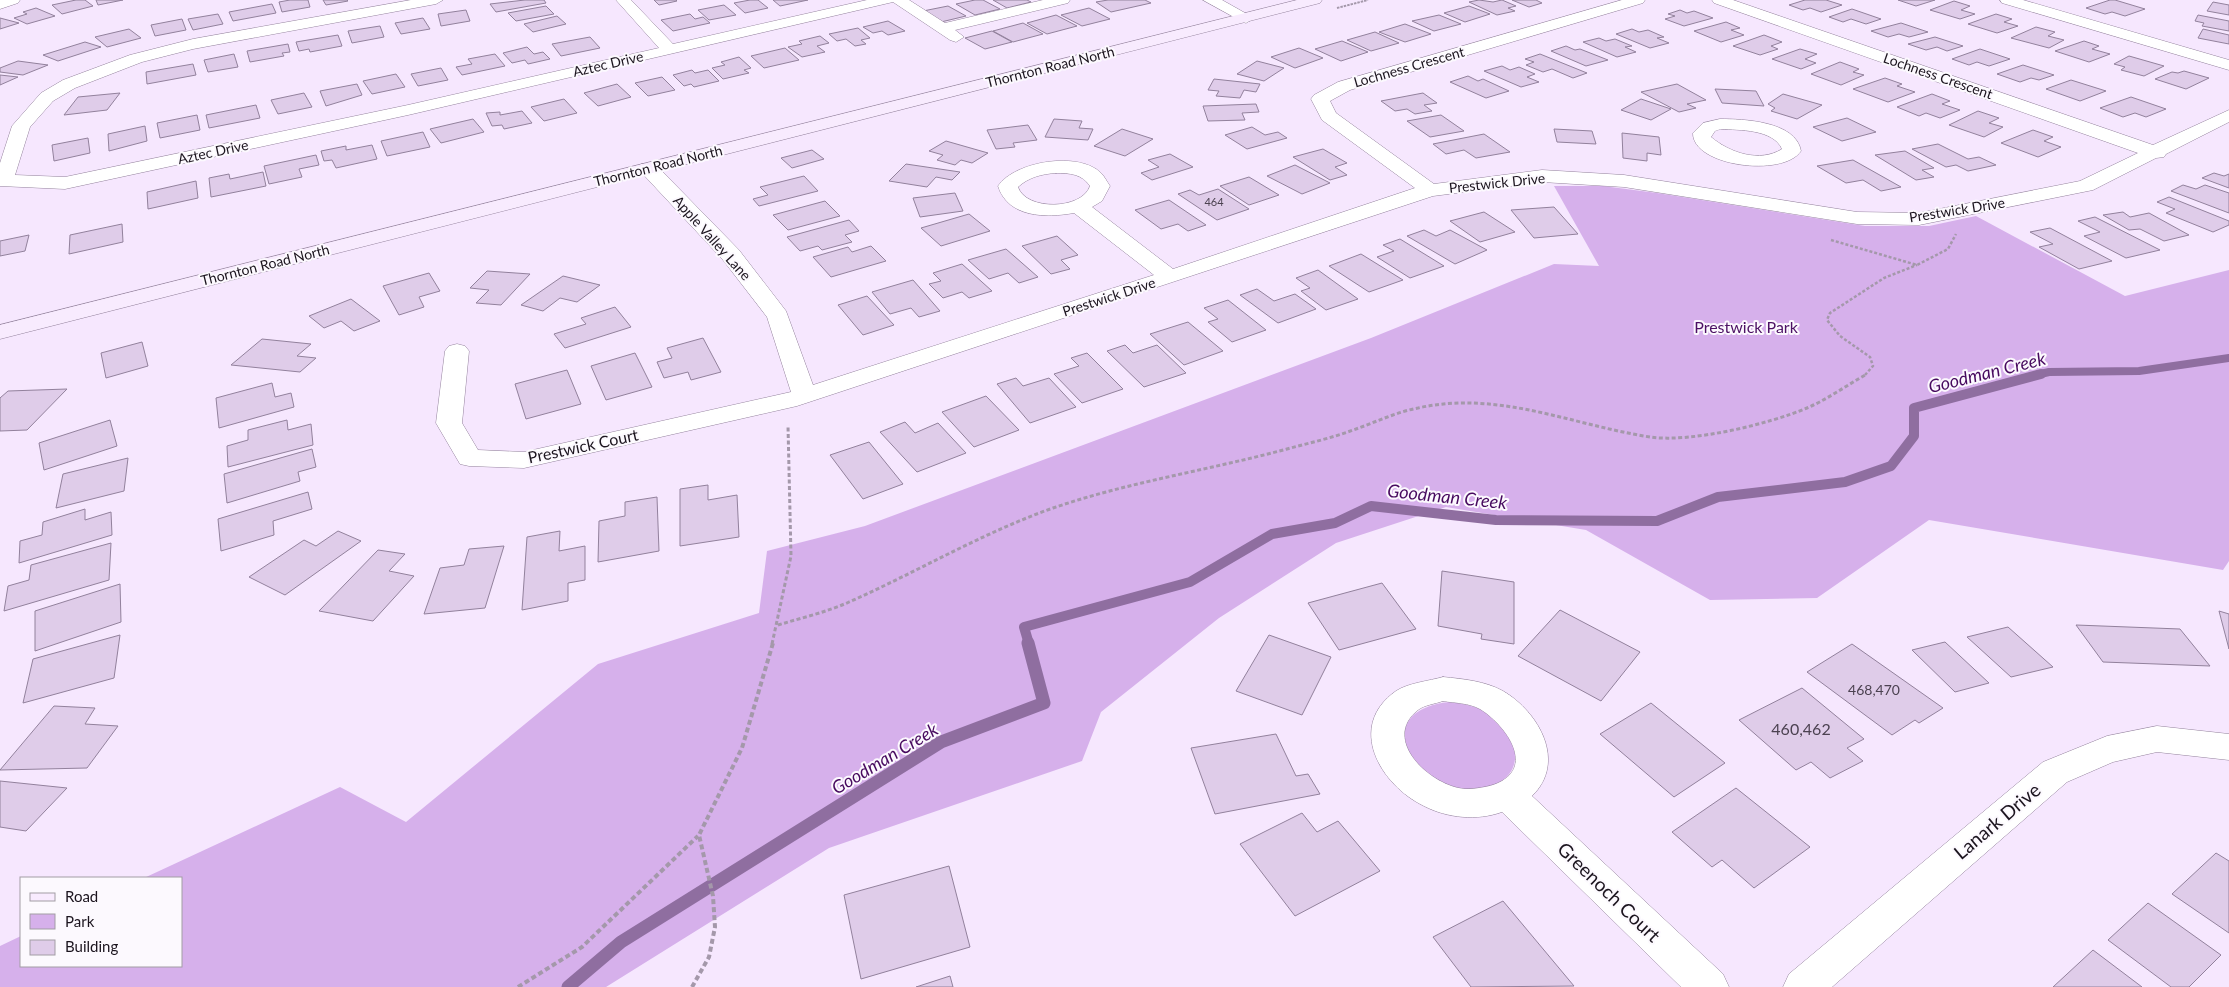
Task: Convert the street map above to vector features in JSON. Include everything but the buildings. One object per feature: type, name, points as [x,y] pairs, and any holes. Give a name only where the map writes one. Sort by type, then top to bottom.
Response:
[{"type":"main road","name":"Thornton Road North","points":[[0,332],[1315,0]]},
{"type":"street","points":[[0,4],[13,0]]},
{"type":"street","points":[[414,2],[436,0]]},
{"type":"street","points":[[623,0],[670,50]]},
{"type":"street","name":"Aztec Drive","points":[[414,2],[193,44],[136,58],[70,84],[47,97],[21,126],[4,181],[65,184],[398,112],[887,0]]},
{"type":"street","points":[[899,0],[964,42]]},
{"type":"street","points":[[942,28],[1063,0]]},
{"type":"street","points":[[1210,0],[1246,18]]},
{"type":"street","name":"Lochness Crescent","points":[[1430,190],[1328,116],[1320,99],[1344,86],[1638,0]]},
{"type":"street","name":"Lochness Crescent","points":[[1719,0],[2157,153]]},
{"type":"street","points":[[2007,0],[2229,65]]},
{"type":"street","name":"Prestwick Drive","points":[[796,398],[1170,277],[1430,190],[1542,176],[1624,181],[1857,218],[1919,219],[2086,186],[2157,153],[2229,115]]},
{"type":"street","points":[[1744,200],[1745,159]]},
{"type":"street","name":"Apple Valley Lane","points":[[648,168],[731,255],[778,316],[796,398]]},
{"type":"street","points":[[1078,206],[1170,277]]},
{"type":"street","name":"Prestwick Court","points":[[457,351],[449,423],[469,458],[524,460],[796,398]]},
{"type":"street","name":"Lanark Drive","points":[[1803,987],[2055,772],[2107,750],[2157,739],[2229,747]]},
{"type":"street","name":"Greenoch Court","points":[[1508,796],[1710,987]]},
{"type":"path","points":[[778,625],[847,603],[935,560],[1051,509],[1136,483],[1293,447],[1348,432],[1416,408],[1446,403],[1500,404],[1551,413],[1650,437],[1676,439],[1707,435],[1784,417],[1810,407],[1869,373],[1873,366],[1870,357],[1840,336],[1827,320],[1830,313],[1884,278],[1916,265]]},
{"type":"path","points":[[518,987],[582,947],[698,835],[742,748],[778,625],[792,556],[796,398]]},
{"type":"path","points":[[692,987],[708,957],[714,935],[715,918],[711,888],[698,835]]},
{"type":"green space","name":"Prestwick Park","points":[[1554,186],[1603,186],[1865,226],[1929,226],[1976,216],[2125,296],[2229,270],[2229,561],[2223,570],[1929,520],[1817,598],[1710,600],[1586,530],[1446,507],[1336,543],[1219,618],[1101,712],[1082,761],[829,848],[606,987],[0,987],[0,946],[20,936],[20,967],[182,967],[182,877],[146,877],[340,787],[406,822],[598,664],[759,613],[767,551],[865,526],[1371,338],[1554,264],[1599,266]]},
{"type":"green space","points":[[1449,702],[1469,705],[1488,712],[1505,727],[1514,744],[1515,762],[1506,778],[1497,784],[1473,790],[1449,786],[1428,775],[1413,759],[1405,741],[1407,724],[1421,710]]},
{"type":"waterway","name":"Goodman Creek","points":[[2036,375],[2049,372],[2139,371],[2229,358]]},
{"type":"waterway","name":"Goodman Creek","points":[[1029,644],[1024,627],[1190,582],[1272,534],[1335,523],[1371,506],[1496,520],[1657,521],[1718,497],[1845,482],[1891,466],[1914,436],[1914,408],[2041,374]]},
{"type":"waterway","name":"Goodman Creek","points":[[568,987],[621,942],[941,742],[1044,703],[1028,643]]}]
